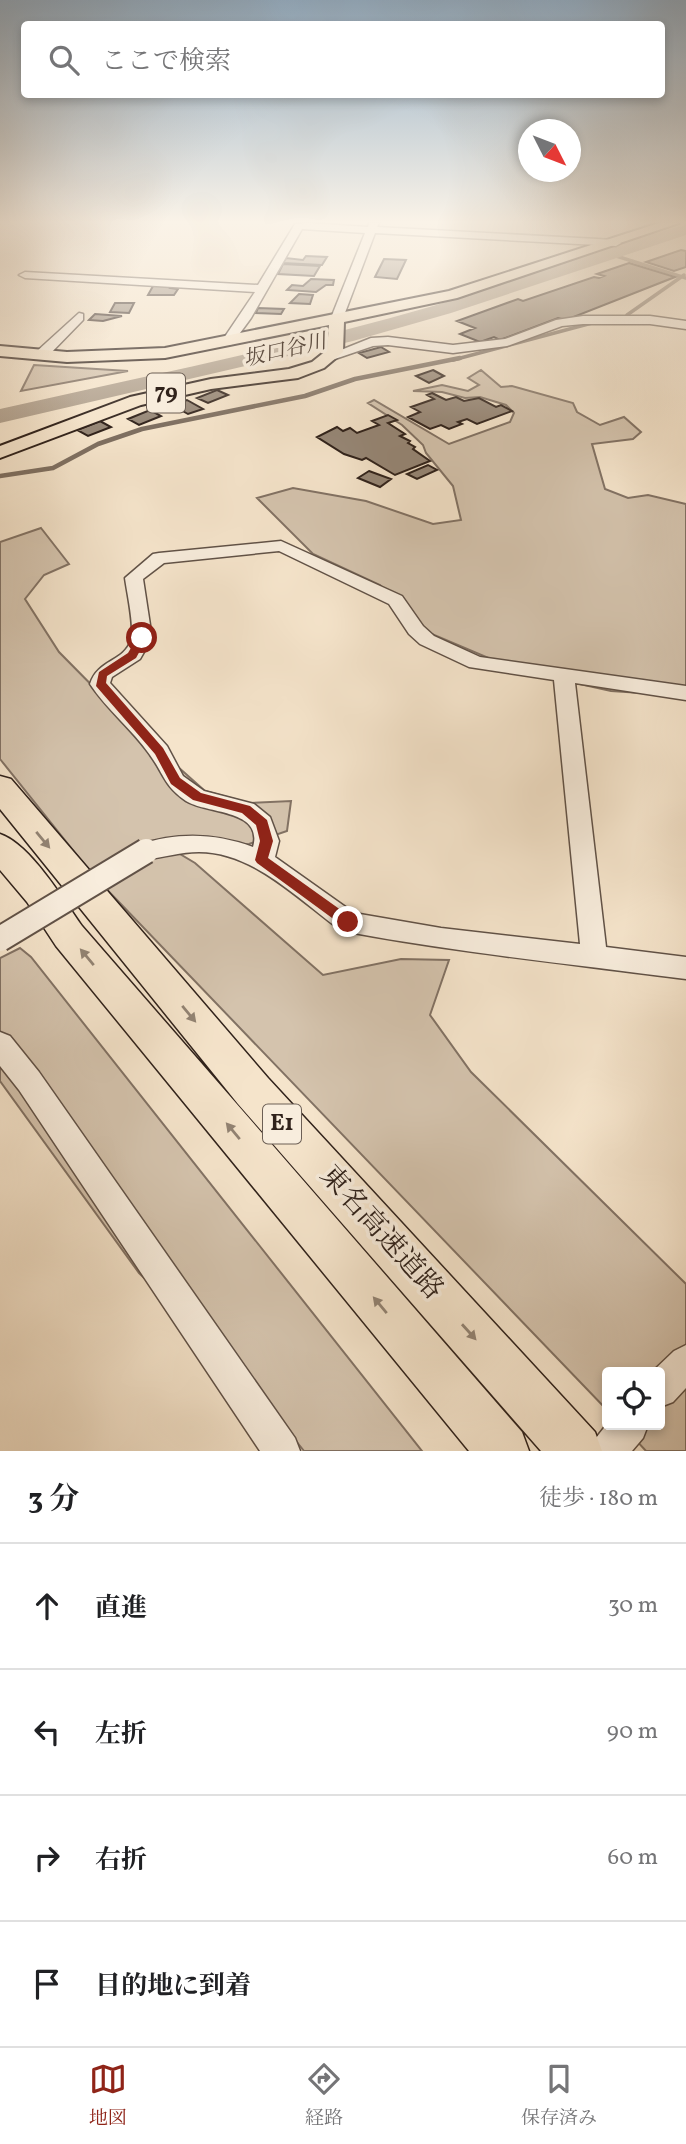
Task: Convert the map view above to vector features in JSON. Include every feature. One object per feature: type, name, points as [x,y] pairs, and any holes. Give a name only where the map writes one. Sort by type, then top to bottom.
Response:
[{"type":"highway","name":"東名高速道路","points":[[0,787],[253,1091],[576,1451]]},
{"type":"highway","name":"東名高速道路","points":[[0,847],[39,892],[69,936],[503,1451]]},
{"type":"main road","points":[[0,351],[67,357],[165,353],[395,309],[466,291]]},
{"type":"main road","points":[[333,354],[337,321]]},
{"type":"main road","name":"79","points":[[0,452],[136,401],[211,384],[292,374],[333,354]]},
{"type":"street","points":[[228,341],[260,291]]},
{"type":"street","points":[[337,321],[348,291]]},
{"type":"street","points":[[41,355],[79,317]]},
{"type":"street","points":[[333,354],[371,342],[387,341],[453,349],[466,348],[522,338],[548,327],[583,320],[650,320],[686,326]]},
{"type":"street","points":[[261,860],[267,841],[262,823],[246,810],[197,797],[176,781],[159,751],[100,684],[103,674],[133,655],[142,638],[134,579],[159,558],[281,546],[396,600],[427,640],[476,663],[564,678],[686,693]]},
{"type":"street","points":[[564,678],[593,958]]},
{"type":"street","points":[[0,939],[146,851],[199,843],[227,847],[261,860],[348,922],[441,939],[686,968]]},
{"type":"street","points":[[0,1045],[29,1081],[282,1451]]},
{"type":"street","points":[[609,1451],[626,1430]]},
{"type":"shaded area","points":[[34,365],[128,371],[21,391]]},
{"type":"shaded area","points":[[481,370],[501,387],[512,386],[573,403],[577,412],[600,425],[624,417],[641,432],[633,439],[592,444],[605,489],[628,498],[648,495],[686,504],[686,696],[611,691],[517,670],[427,632],[380,585],[313,554],[257,498],[293,488],[366,501],[433,524],[461,520],[453,486],[426,453],[423,445],[402,425],[368,403],[374,400],[449,444],[510,422],[514,413],[506,405],[480,397],[465,398],[442,392],[413,391],[442,385],[468,391],[479,385],[468,378]]},
{"type":"shaded area","points":[[41,528],[69,564],[44,575],[25,599],[59,652],[131,725],[205,791],[249,803],[291,801],[287,831],[249,844],[170,848],[195,863],[323,975],[401,959],[449,960],[430,1015],[471,1072],[686,1284],[686,1451],[646,1451],[627,1430],[665,1430],[665,1367],[602,1367],[602,1405],[92,874],[0,759],[0,542]]},
{"type":"shaded area","points":[[20,948],[31,957],[422,1451],[304,1451],[236,1365],[139,1273],[0,1081],[0,958]]},
{"type":"building","points":[[150,291],[177,291],[174,295],[148,295]]},
{"type":"building","points":[[553,291],[640,291],[566,320],[558,318],[500,340],[494,337],[480,342],[460,334],[475,328],[457,321],[518,299],[523,301]]},
{"type":"building","points":[[299,294],[313,295],[310,304],[290,303]]},
{"type":"building","points":[[115,303],[134,303],[129,313],[110,312]]},
{"type":"building","points":[[258,308],[284,309],[281,314],[256,313]]},
{"type":"building","points":[[95,314],[122,316],[103,321],[89,320]]},
{"type":"building","points":[[381,347],[389,352],[367,358],[359,353]]},
{"type":"building","points":[[433,370],[444,376],[429,383],[416,376]]},
{"type":"building","points":[[217,390],[228,395],[208,403],[197,398]]},
{"type":"building","points":[[432,393],[446,400],[456,397],[464,401],[479,398],[496,407],[501,405],[512,411],[477,424],[467,419],[449,429],[441,425],[430,429],[408,417],[420,412],[411,407],[434,399],[427,395]]},
{"type":"building","points":[[187,400],[203,409],[188,414],[172,405]]},
{"type":"building","points":[[150,410],[161,416],[139,425],[128,419]]},
{"type":"building","points":[[388,415],[397,420],[388,423],[405,434],[400,436],[410,441],[408,443],[415,447],[413,449],[430,461],[395,475],[366,458],[362,460],[344,454],[317,437],[337,427],[343,431],[350,428],[357,433],[379,425],[372,421]]},
{"type":"building","points":[[100,421],[111,427],[88,436],[77,430]]},
{"type":"building","points":[[428,465],[437,470],[417,479],[407,474]]},
{"type":"building","points":[[369,471],[391,479],[380,487],[358,478]]},
{"type":"waterway","name":"坂口谷川","points":[[0,416],[346,337],[498,291]]},
{"type":"waterway","points":[[627,315],[662,291]]},
{"type":"waterway","points":[[453,360],[592,323]]},
{"type":"waterway","points":[[0,476],[53,468],[98,444],[142,429],[305,396],[355,379],[460,358]]},
{"type":"route","points":[[142,638],[133,655],[103,674],[100,684],[159,751],[176,781],[197,797],[228,803],[246,810],[262,823],[267,841],[261,860],[348,922]]}]
